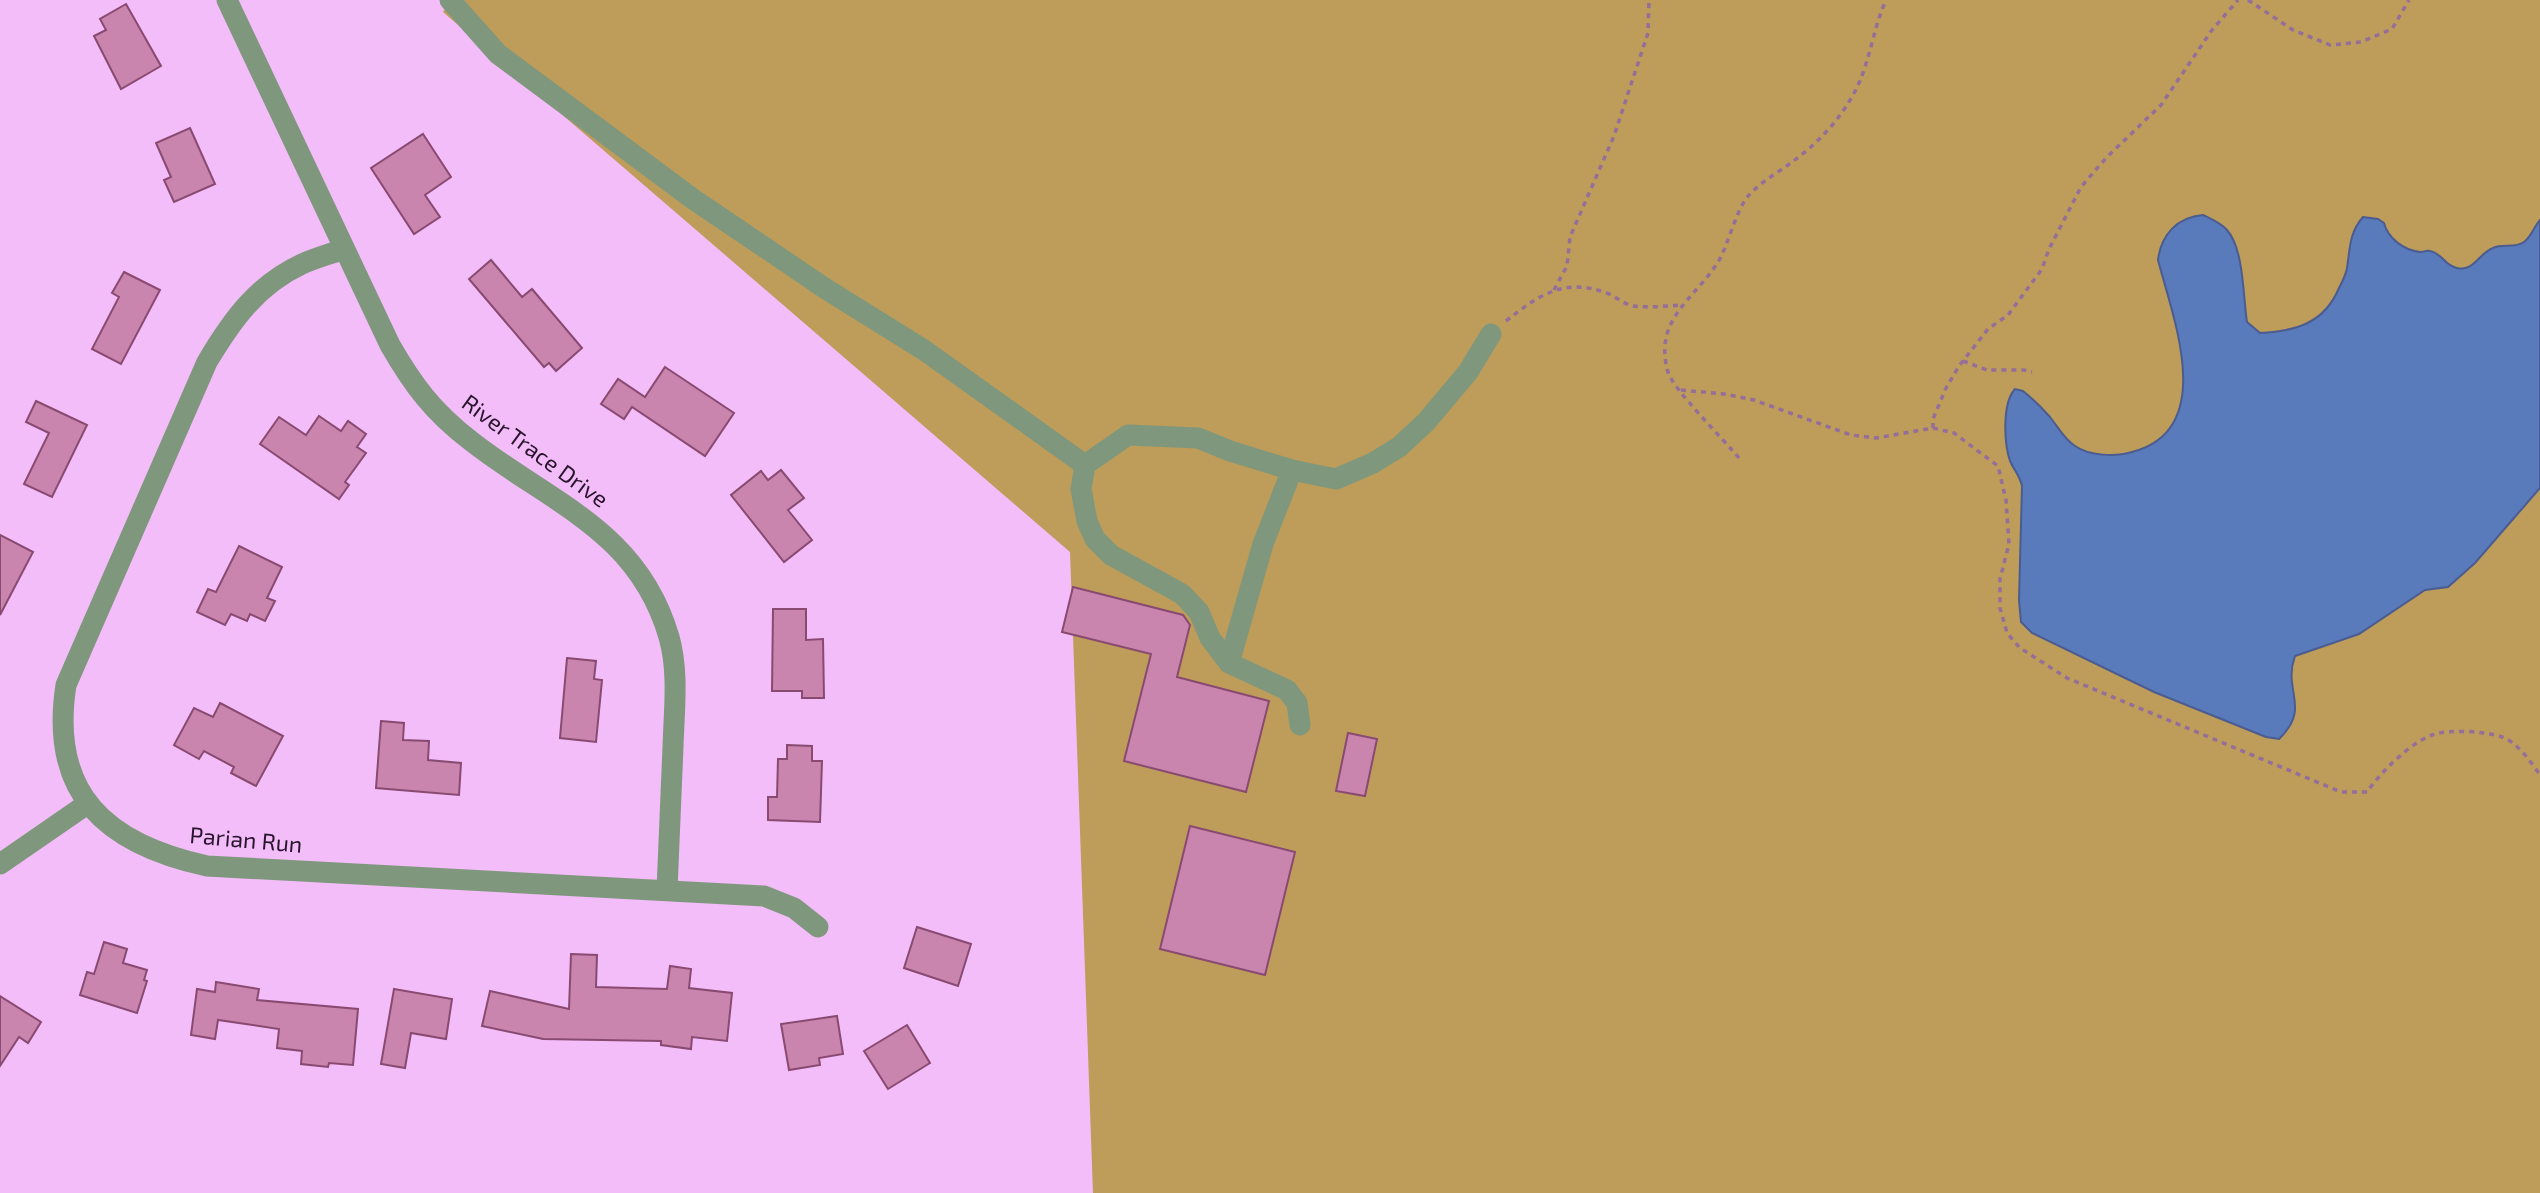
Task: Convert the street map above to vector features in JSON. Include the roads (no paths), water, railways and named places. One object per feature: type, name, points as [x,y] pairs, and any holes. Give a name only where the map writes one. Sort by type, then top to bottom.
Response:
[{"type":"street","name":"River Trace Drive","points":[[227,0],[390,345],[412,384],[470,440],[604,533],[633,564],[654,598],[669,638],[675,681],[667,890]]},
{"type":"street","points":[[450,0],[498,54],[693,200],[825,289],[924,350],[1085,465]]},
{"type":"street","name":"Parian Run","points":[[344,249],[302,264],[264,288],[232,320],[207,362],[66,685],[62,715],[63,747],[72,778],[86,804],[113,828],[143,846],[176,860],[207,866],[764,896],[794,908],[818,926]]},
{"type":"street","points":[[1300,725],[1297,703],[1287,690],[1229,663],[1210,638],[1199,612],[1182,594],[1111,555],[1095,540],[1087,521],[1081,489],[1085,465],[1129,435],[1198,438],[1292,470],[1336,479],[1373,463],[1399,447],[1426,422],[1468,372],[1491,334]]},
{"type":"street","points":[[1229,663],[1263,544],[1292,470]]},
{"type":"street","points":[[0,864],[86,804]]},
{"type":"water","points":[[2203,215],[2222,225],[2233,238],[2240,261],[2247,322],[2260,333],[2296,327],[2317,318],[2325,310],[2345,276],[2353,235],[2363,217],[2378,219],[2384,223],[2389,234],[2402,246],[2414,251],[2434,252],[2449,265],[2463,268],[2472,265],[2488,250],[2524,242],[2540,220],[2540,488],[2475,563],[2448,587],[2425,590],[2359,634],[2295,656],[2292,668],[2294,717],[2279,739],[2266,737],[2154,692],[2032,633],[2021,622],[2019,600],[2022,486],[2010,461],[2005,424],[2011,395],[2015,389],[2023,391],[2047,414],[2068,440],[2088,452],[2103,455],[2126,454],[2158,440],[2174,421],[2182,397],[2183,370],[2179,340],[2158,260],[2163,243],[2172,229],[2185,219]]}]
